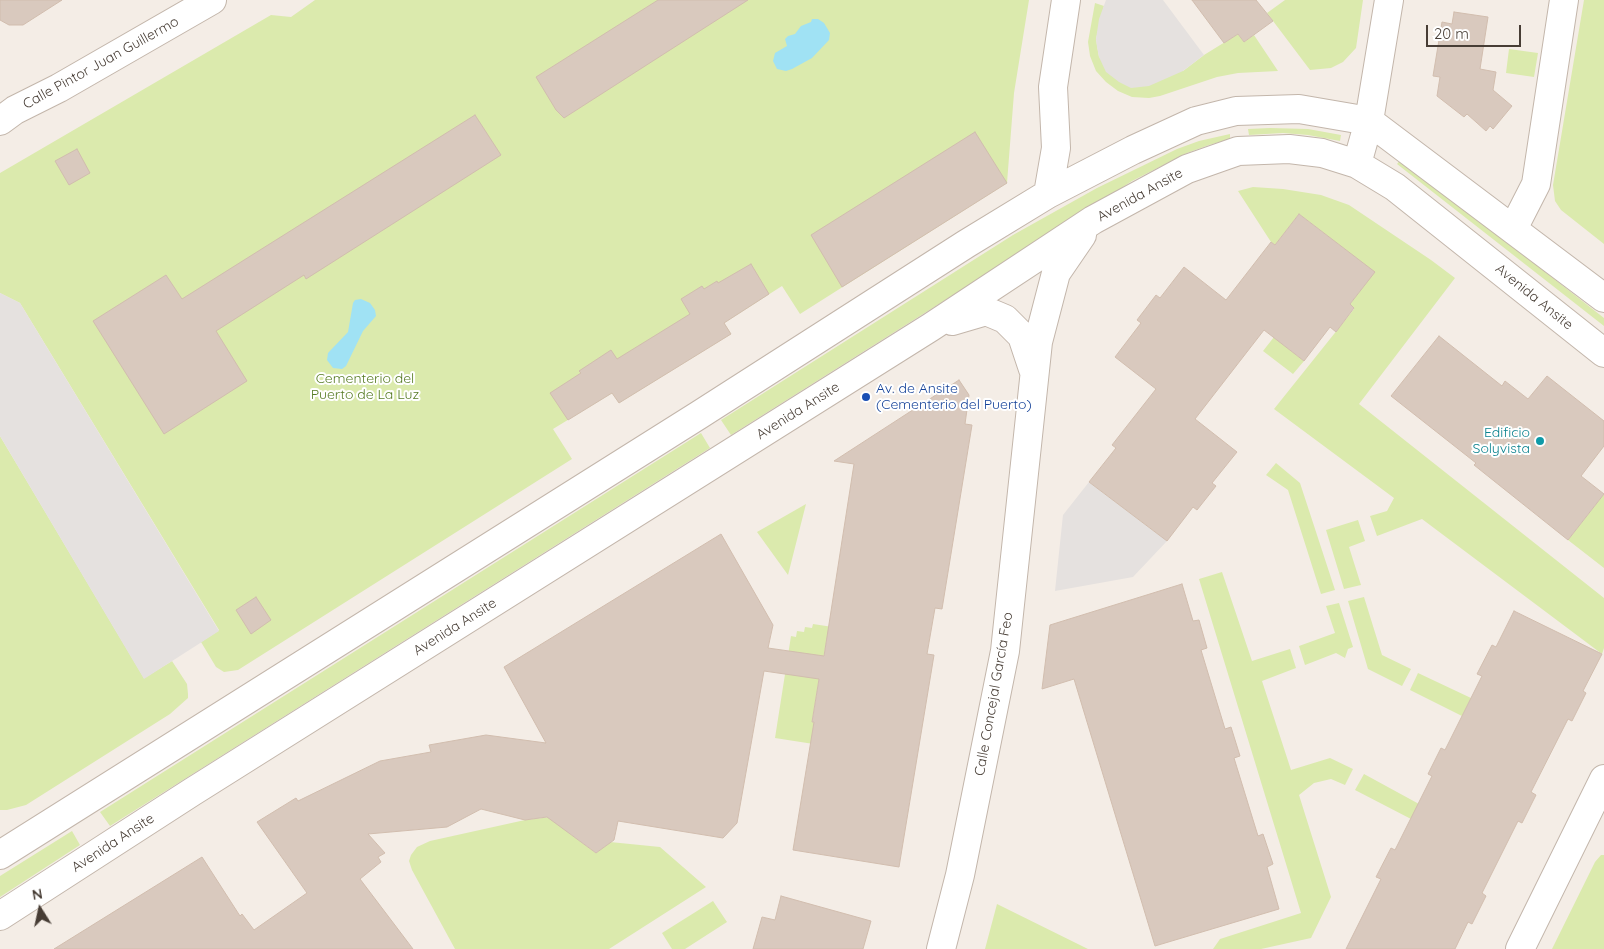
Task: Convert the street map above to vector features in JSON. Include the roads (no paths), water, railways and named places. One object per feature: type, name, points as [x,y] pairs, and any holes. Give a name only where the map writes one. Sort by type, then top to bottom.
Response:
[{"type":"street","name":"Calle Pintor Juan Guillermo","points":[[5,113],[59,88],[212,0]]},
{"type":"street","points":[[1048,194],[1056,148],[1053,87],[1066,0]]},
{"type":"street","points":[[1357,164],[1369,121],[1389,0]]},
{"type":"street","points":[[1514,229],[1536,184],[1564,0]]},
{"type":"street","points":[[0,855],[699,415],[966,244],[1048,194],[1133,150],[1196,122],[1236,111],[1298,109],[1369,121],[1604,298]]},
{"type":"street","name":"Avenida Ansite","points":[[0,916],[192,792],[931,327],[1093,220],[1187,169],[1238,151],[1289,149],[1322,153],[1357,164],[1395,187],[1604,353]]},
{"type":"street","name":"Calle Concejal García Feo","points":[[941,949],[960,875],[1005,651],[1038,342],[1056,273],[1093,220]]},
{"type":"street","name":"Calle Concejal García Feo","points":[[931,327],[986,311],[1005,319],[1022,336],[1035,377]]},
{"type":"street","points":[[1520,949],[1604,779]]},
{"type":"street","points":[[1574,841],[1604,825]]},
{"type":"street","points":[[0,841],[27,837]]},
{"type":"water","points":[[812,19],[818,19],[824,23],[830,33],[829,40],[812,58],[786,71],[777,69],[773,61],[775,53],[787,46],[785,39],[788,36],[795,34],[801,26],[811,22]]},
{"type":"water","points":[[361,299],[370,303],[375,310],[376,316],[363,331],[346,366],[342,369],[333,368],[327,360],[328,353],[348,332],[353,303],[355,300]]},
{"type":"place","name":"Av. de Ansite (Cementerio del Puerto)","points":[[866,397]]},
{"type":"place","name":"Edificio Solyvista","points":[[1540,441]]},
{"type":"park label","name":"Cementerio del Puerto de La Luz","points":[[365,388]]}]
